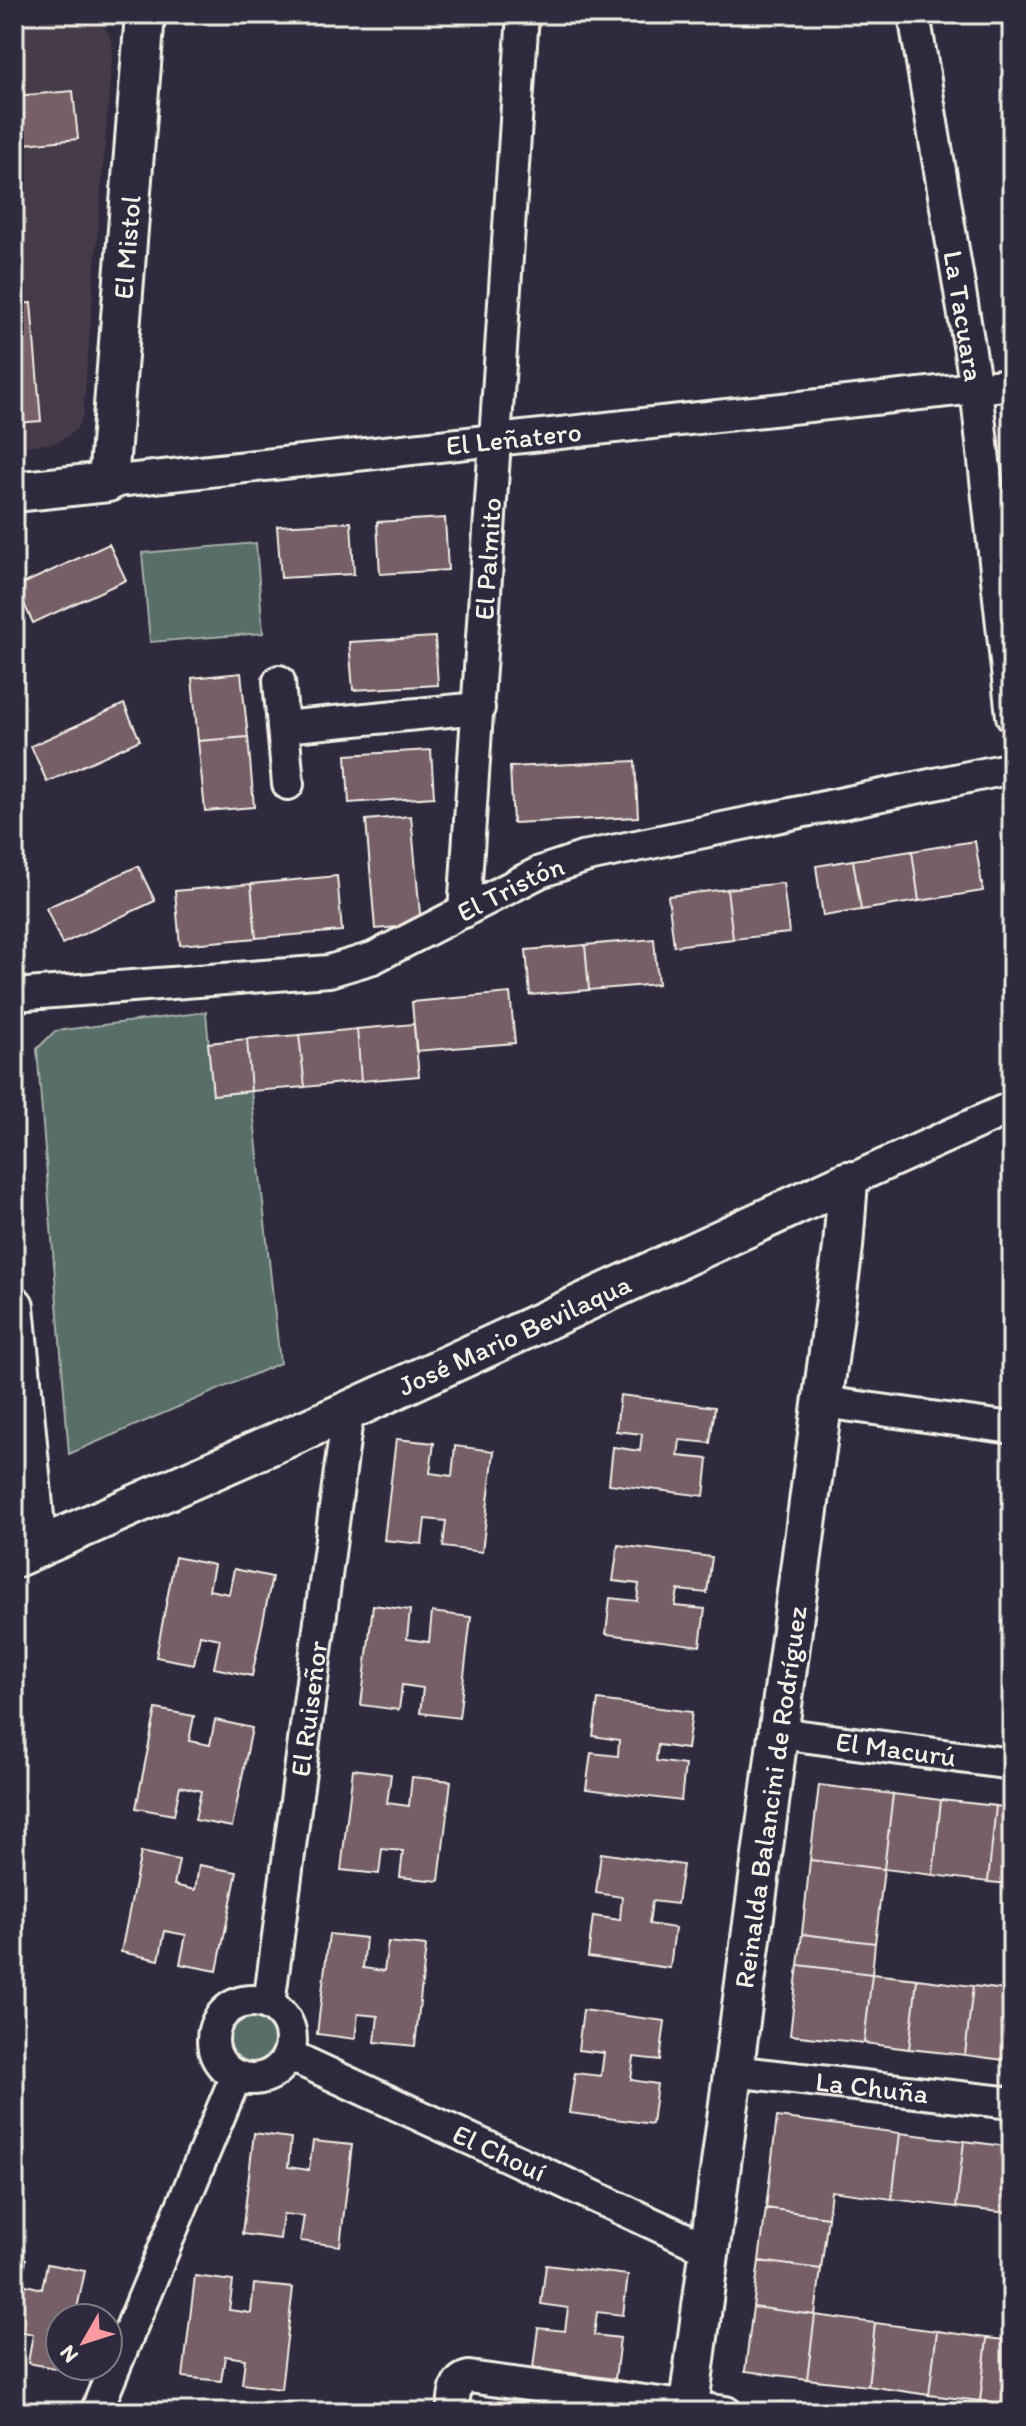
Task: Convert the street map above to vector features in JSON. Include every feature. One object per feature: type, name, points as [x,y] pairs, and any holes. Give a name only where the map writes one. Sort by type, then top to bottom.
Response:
[{"type":"street","name":"El Mistol","points":[[108,482],[145,14]]},
{"type":"street","name":"El Palmito","points":[[464,912],[523,14]]},
{"type":"street","name":"La Tacuara","points":[[914,14],[976,388],[1012,716]]},
{"type":"street","name":"El Leñatero","points":[[14,492],[1012,384]]},
{"type":"street","points":[[279,681],[288,784]]},
{"type":"street","points":[[283,727],[479,708]]},
{"type":"street","name":"El Tristón","points":[[14,995],[329,971],[373,958],[540,872],[588,856],[1012,768]]},
{"type":"street","name":"José Mario Bevilaqua","points":[[26,1553],[348,1411],[1012,1107]]},
{"type":"street","name":"Reinalda Balancini de Rodríguez","points":[[688,2410],[823,1402],[843,1247],[848,1181]]},
{"type":"street","points":[[14,1306],[26,1553]]},
{"type":"street","points":[[823,1402],[1012,1428]]},
{"type":"street","name":"El Ruiseñor","points":[[269,2004],[348,1411]]},
{"type":"street","name":"El Macurú","points":[[779,1733],[1012,1764]]},
{"type":"street","points":[[244,2001],[269,2004],[286,2020],[290,2031],[289,2055],[273,2074],[261,2079],[248,2080],[236,2076],[225,2070],[213,2048],[216,2023],[232,2005],[244,2001]]},
{"type":"street","name":"El Chouí","points":[[289,2055],[710,2250]]},
{"type":"street","name":"La Chuña","points":[[733,2071],[1012,2103]]},
{"type":"street","points":[[96,2412],[236,2076]]},
{"type":"street","points":[[452,2412],[457,2383],[469,2377],[688,2410],[726,2412]]},
{"type":"shaded area","points":[[88,17],[99,22],[108,32],[113,45],[83,416],[77,428],[55,443],[14,447],[14,23]]},
{"type":"green space","points":[[256,543],[263,633],[150,642],[142,553]]},
{"type":"green space","points":[[206,1012],[213,1095],[251,1091],[280,1363],[69,1454],[37,1049],[55,1031]]},
{"type":"green space","points":[[245,2009],[257,2009],[273,2018],[280,2028],[280,2052],[273,2062],[257,2071],[245,2071],[225,2057],[220,2046],[220,2034],[234,2014]]},
{"type":"building","points":[[73,91],[78,139],[14,145],[14,96]]},
{"type":"building","points":[[31,303],[41,421],[14,423],[14,304]]},
{"type":"building","points":[[445,518],[448,570],[380,574],[377,522]]},
{"type":"building","points":[[351,522],[354,574],[281,578],[277,526]]},
{"type":"building","points":[[109,544],[126,580],[33,623],[16,587]]},
{"type":"building","points":[[435,637],[438,685],[353,690],[349,642]]},
{"type":"building","points":[[241,673],[248,737],[198,741],[192,678]]},
{"type":"building","points":[[124,704],[140,740],[47,782],[31,746]]},
{"type":"building","points":[[248,737],[254,807],[205,811],[198,741]]},
{"type":"building","points":[[431,750],[434,797],[349,803],[346,755]]},
{"type":"building","points":[[635,761],[638,817],[513,823],[510,767]]},
{"type":"building","points":[[411,816],[421,925],[375,929],[366,820]]},
{"type":"building","points":[[975,841],[983,891],[919,901],[912,851]]},
{"type":"building","points":[[912,851],[919,901],[861,910],[853,860]]},
{"type":"building","points":[[853,860],[861,910],[823,916],[816,866]]},
{"type":"building","points":[[138,866],[155,901],[62,944],[46,908]]},
{"type":"building","points":[[337,876],[342,931],[256,938],[251,884]]},
{"type":"building","points":[[783,883],[789,933],[733,939],[727,889]]},
{"type":"building","points":[[251,884],[256,938],[180,945],[175,891]]},
{"type":"building","points":[[727,889],[733,939],[674,946],[668,896]]},
{"type":"building","points":[[654,939],[658,984],[589,990],[585,945]]},
{"type":"building","points":[[585,945],[589,990],[530,995],[526,950]]},
{"type":"building","points":[[510,993],[515,1043],[416,1051],[412,1002]]},
{"type":"building","points":[[414,1024],[419,1076],[361,1081],[357,1029]]},
{"type":"building","points":[[357,1029],[361,1081],[305,1087],[299,1035]]},
{"type":"building","points":[[299,1035],[305,1087],[251,1091],[247,1039]]},
{"type":"building","points":[[247,1039],[251,1091],[213,1095],[208,1043]]},
{"type":"building","points":[[620,1395],[715,1407],[710,1443],[680,1440],[678,1456],[708,1459],[704,1496],[609,1484],[613,1447],[640,1451],[642,1434],[616,1431]]},
{"type":"building","points":[[396,1439],[434,1443],[430,1473],[452,1476],[455,1446],[494,1451],[482,1552],[443,1547],[446,1521],[425,1519],[422,1544],[384,1540]]},
{"type":"building","points":[[618,1545],[712,1557],[707,1593],[678,1590],[675,1606],[705,1609],[700,1646],[606,1634],[610,1598],[637,1601],[639,1584],[613,1581]]},
{"type":"building","points":[[175,1557],[214,1565],[209,1590],[229,1594],[234,1569],[272,1577],[252,1676],[214,1668],[220,1639],[200,1635],[194,1664],[156,1657]]},
{"type":"building","points":[[373,1605],[410,1610],[407,1639],[429,1642],[432,1612],[471,1617],[459,1718],[420,1713],[423,1688],[402,1685],[399,1710],[361,1705]]},
{"type":"building","points":[[598,1700],[692,1712],[687,1749],[658,1745],[656,1761],[685,1765],[681,1801],[586,1789],[591,1753],[618,1756],[619,1740],[593,1736]]},
{"type":"building","points":[[156,1709],[194,1716],[189,1741],[210,1745],[215,1720],[252,1728],[232,1827],[195,1820],[201,1791],[180,1786],[174,1815],[136,1808]]},
{"type":"building","points":[[353,1769],[391,1774],[387,1803],[409,1806],[412,1777],[451,1781],[439,1881],[400,1877],[403,1851],[382,1849],[379,1874],[341,1870]]},
{"type":"building","points":[[819,1785],[893,1794],[884,1869],[810,1860]]},
{"type":"building","points":[[893,1794],[941,1800],[933,1875],[884,1869]]},
{"type":"building","points":[[941,1800],[996,1806],[988,1882],[933,1875]]},
{"type":"building","points":[[996,1806],[1012,1808],[1012,1884],[988,1882]]},
{"type":"building","points":[[141,1852],[179,1860],[174,1885],[195,1890],[199,1865],[237,1872],[217,1971],[180,1964],[186,1935],[165,1931],[159,1960],[121,1952]]},
{"type":"building","points":[[601,1853],[683,1865],[677,1904],[652,1901],[649,1924],[675,1928],[670,1968],[588,1957],[593,1916],[620,1920],[622,1897],[596,1893]]},
{"type":"building","points":[[810,1860],[884,1869],[875,1943],[802,1934]]},
{"type":"building","points":[[329,1934],[366,1938],[363,1968],[384,1971],[388,1942],[426,1946],[415,2046],[375,2042],[378,2016],[358,2014],[355,2039],[317,2034]]},
{"type":"building","points":[[802,1934],[875,1943],[872,1974],[798,1965]]},
{"type":"building","points":[[798,1965],[872,1974],[864,2043],[790,2035]]},
{"type":"building","points":[[872,1974],[917,1979],[909,2049],[864,2043]]},
{"type":"building","points":[[917,1979],[973,1986],[965,2055],[909,2049]]},
{"type":"building","points":[[973,1986],[1012,1991],[1012,2061],[965,2055]]},
{"type":"building","points":[[583,2010],[665,2021],[660,2060],[634,2057],[631,2080],[657,2084],[652,2124],[569,2113],[575,2073],[601,2076],[604,2053],[578,2050]]},
{"type":"building","points":[[777,2117],[900,2133],[892,2199],[831,2191],[828,2217],[766,2208]]},
{"type":"building","points":[[254,2133],[291,2138],[288,2167],[309,2170],[313,2141],[352,2145],[340,2246],[300,2241],[304,2216],[283,2214],[280,2239],[242,2234]]},
{"type":"building","points":[[900,2133],[964,2141],[956,2207],[892,2199]]},
{"type":"building","points":[[964,2141],[1012,2147],[1008,2213],[956,2207]]},
{"type":"building","points":[[1012,2178],[1012,2213],[1008,2213]]},
{"type":"building","points":[[766,2208],[828,2217],[821,2269],[759,2261]]},
{"type":"building","points":[[14,2257],[26,2259],[22,2284],[42,2289],[47,2264],[85,2271],[78,2302],[44,2302],[44,2366],[28,2363],[33,2334],[14,2330]]},
{"type":"building","points":[[759,2261],[821,2269],[815,2315],[753,2307]]},
{"type":"building","points":[[546,2265],[628,2275],[623,2315],[597,2312],[594,2335],[620,2338],[615,2379],[533,2368],[538,2328],[565,2331],[568,2308],[541,2304]]},
{"type":"building","points":[[195,2276],[233,2281],[229,2310],[251,2313],[254,2284],[293,2288],[281,2389],[242,2384],[245,2359],[225,2356],[221,2381],[183,2377]]},
{"type":"building","points":[[753,2307],[815,2315],[807,2379],[745,2371]]},
{"type":"building","points":[[815,2315],[875,2323],[868,2386],[807,2379]]},
{"type":"building","points":[[875,2323],[937,2331],[929,2395],[868,2386]]},
{"type":"building","points":[[937,2331],[987,2338],[980,2401],[929,2395]]},
{"type":"building","points":[[987,2338],[1012,2341],[1012,2405],[980,2401]]},
{"type":"building","points":[[530,2394],[612,2405],[611,2412],[528,2412]]}]
